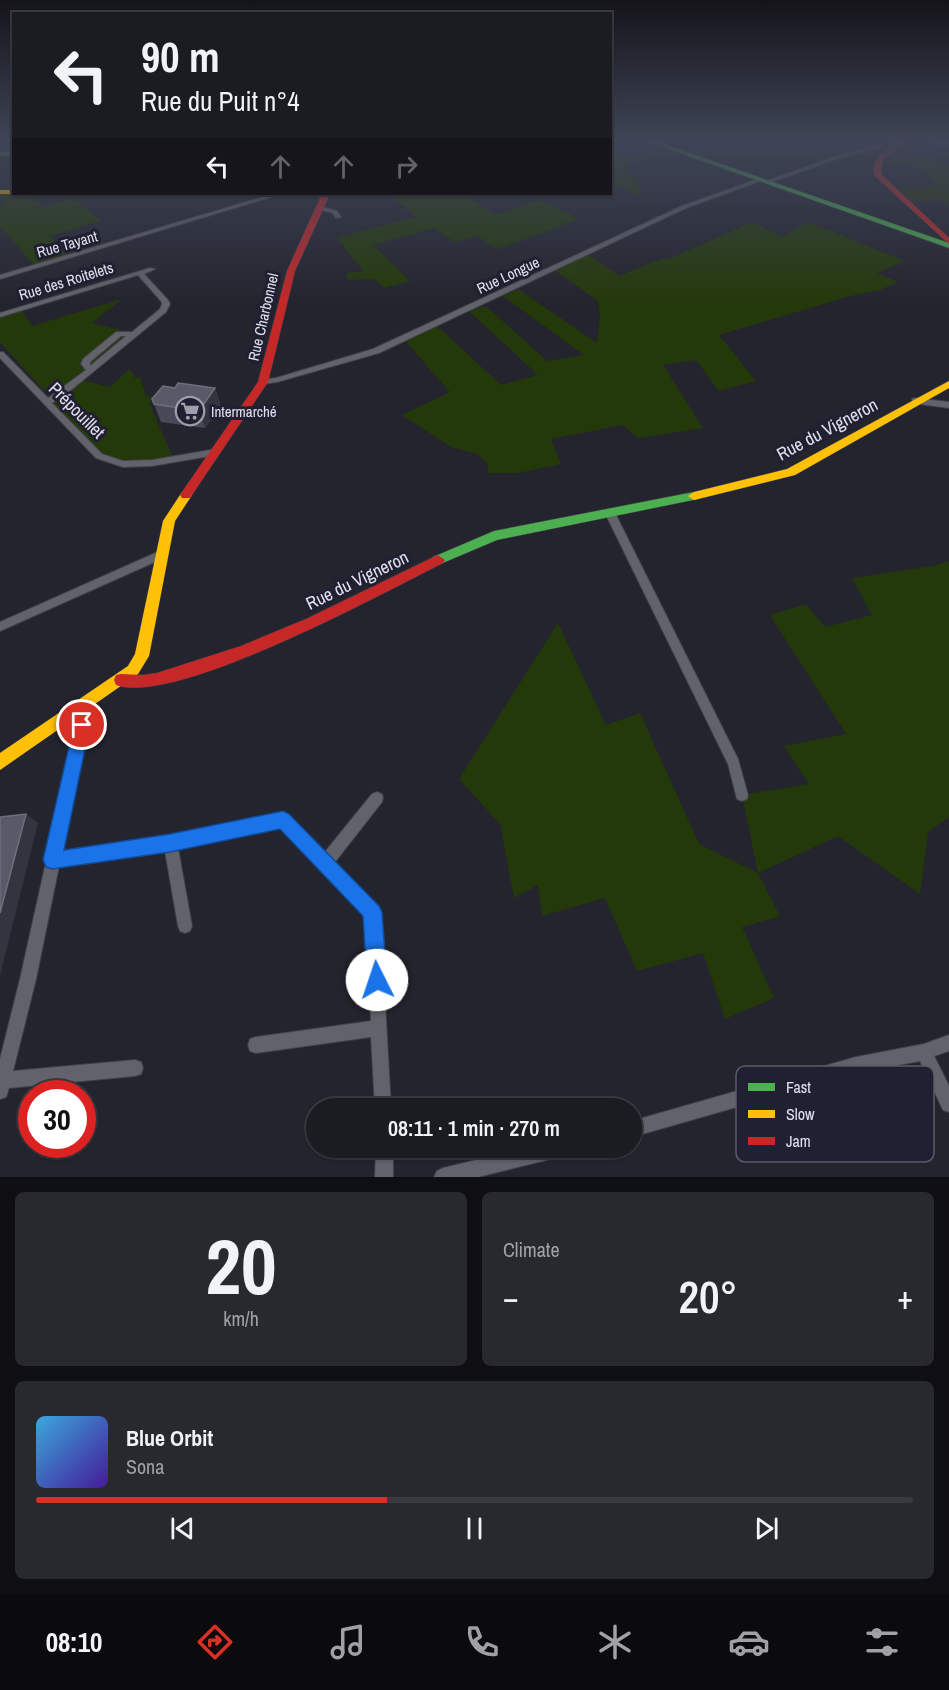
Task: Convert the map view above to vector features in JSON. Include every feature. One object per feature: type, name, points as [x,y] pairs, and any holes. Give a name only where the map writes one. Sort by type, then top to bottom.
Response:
[{"type":"main road","points":[[801,194],[949,246]]},
{"type":"main road","points":[[898,194],[949,242]]},
{"type":"main road","name":"Rue Charbonnel","points":[[0,762],[122,680],[133,670],[142,656],[169,521],[263,382],[291,271],[326,195]]},
{"type":"main road","name":"Rue du Vigneron","points":[[122,680],[135,682],[158,679],[210,664],[279,639],[461,548],[494,536],[710,493],[791,472],[949,384]]},
{"type":"street","name":"Rue Longue","points":[[263,382],[376,351],[684,207],[724,194]]},
{"type":"street","name":"Rue Tayant","points":[[0,277],[275,195]]},
{"type":"street","points":[[319,208],[335,212],[338,217]]},
{"type":"street","name":"Rue des Roitelets","points":[[0,315],[152,269]]},
{"type":"street","name":"Rue des Roitelets","points":[[46,403],[90,370],[86,361],[119,334],[133,334],[163,310],[166,304],[140,273]]},
{"type":"street","name":"Prépouillet","points":[[0,354],[99,456],[123,464],[152,463],[216,452]]},
{"type":"street","points":[[915,401],[949,405]]},
{"type":"street","points":[[610,513],[734,763],[742,795]]},
{"type":"street","points":[[0,627],[162,554]]},
{"type":"street","points":[[87,704],[28,979],[1,1085],[135,1068]]},
{"type":"street","points":[[326,862],[377,798]]},
{"type":"street","points":[[52,860],[170,843],[283,820],[373,912],[383,1098]]},
{"type":"street","points":[[170,843],[185,926]]},
{"type":"street","points":[[256,1046],[380,1028]]},
{"type":"street","points":[[852,1066],[924,1052],[949,1043]]},
{"type":"street","points":[[924,1052],[931,1066]]},
{"type":"street","points":[[934,1073],[949,1104]]},
{"type":"street","points":[[642,1126],[736,1099]]},
{"type":"street","points":[[384,1177],[385,1158]]},
{"type":"street","points":[[443,1177],[519,1158]]},
{"type":"green space","points":[[0,194],[31,195],[29,201],[37,200],[41,207],[73,198],[101,221],[50,236],[67,254],[34,265],[0,226],[0,206],[4,204]]},
{"type":"green space","points":[[905,194],[949,194],[949,206],[942,200],[911,201]]},
{"type":"green space","points":[[464,195],[496,215],[539,200],[578,220],[497,249],[477,236],[455,242],[434,228],[373,245],[410,281],[384,288],[375,279],[347,280],[347,273],[364,271],[336,238],[416,217],[392,197]]},
{"type":"green space","points":[[752,222],[782,237],[808,222],[905,261],[877,273],[898,282],[880,290],[850,296],[719,335],[756,381],[719,391],[696,360],[663,365],[703,428],[638,438],[623,425],[551,439],[561,464],[518,473],[488,473],[488,465],[478,454],[451,447],[402,415],[450,392],[407,343],[407,339],[436,325],[501,385],[538,375],[469,311],[486,306],[547,361],[584,355],[503,296],[518,289],[597,343],[600,315],[598,301],[554,270],[588,254],[619,276],[663,258],[667,260]]},
{"type":"green space","points":[[122,299],[92,323],[134,333],[64,391],[48,395],[0,342],[0,318],[22,311],[32,326]]},
{"type":"green space","points":[[130,369],[135,378],[140,377],[146,397],[155,396],[149,403],[174,460],[123,464],[96,448],[52,404],[82,380],[110,387]]},
{"type":"green space","points":[[949,561],[949,817],[928,832],[920,894],[838,836],[758,873],[742,795],[809,784],[784,746],[846,734],[770,615],[806,604],[825,627],[872,615],[852,578],[933,566]]},
{"type":"green space","points":[[558,623],[606,725],[640,713],[699,844],[758,873],[780,916],[742,927],[774,998],[725,1019],[703,953],[637,971],[605,898],[542,916],[538,885],[514,898],[500,824],[459,779]]},
{"type":"building","points":[[178,383],[215,388],[199,411],[154,404],[152,399],[163,386],[175,388]]},
{"type":"building","points":[[26,814],[0,913],[0,817]]},
{"type":"traffic: fast","points":[[800,194],[949,246]]},
{"type":"traffic: fast","points":[[438,560],[494,536],[694,496]]},
{"type":"traffic: slow","points":[[694,496],[791,472],[949,384]]},
{"type":"traffic: slow","points":[[0,762],[133,670],[142,656],[169,521],[186,495]]},
{"type":"traffic: jam","points":[[898,194],[949,242]]},
{"type":"traffic: jam","points":[[186,495],[263,382],[291,271],[326,195]]},
{"type":"traffic: jam","points":[[121,680],[143,682],[157,679],[246,651],[311,623],[438,560]]},
{"type":"place","name":"Intermarché","points":[[190,411]]},
{"type":"route","points":[[82,725],[52,860],[170,843],[283,820],[373,912],[377,980]]}]
